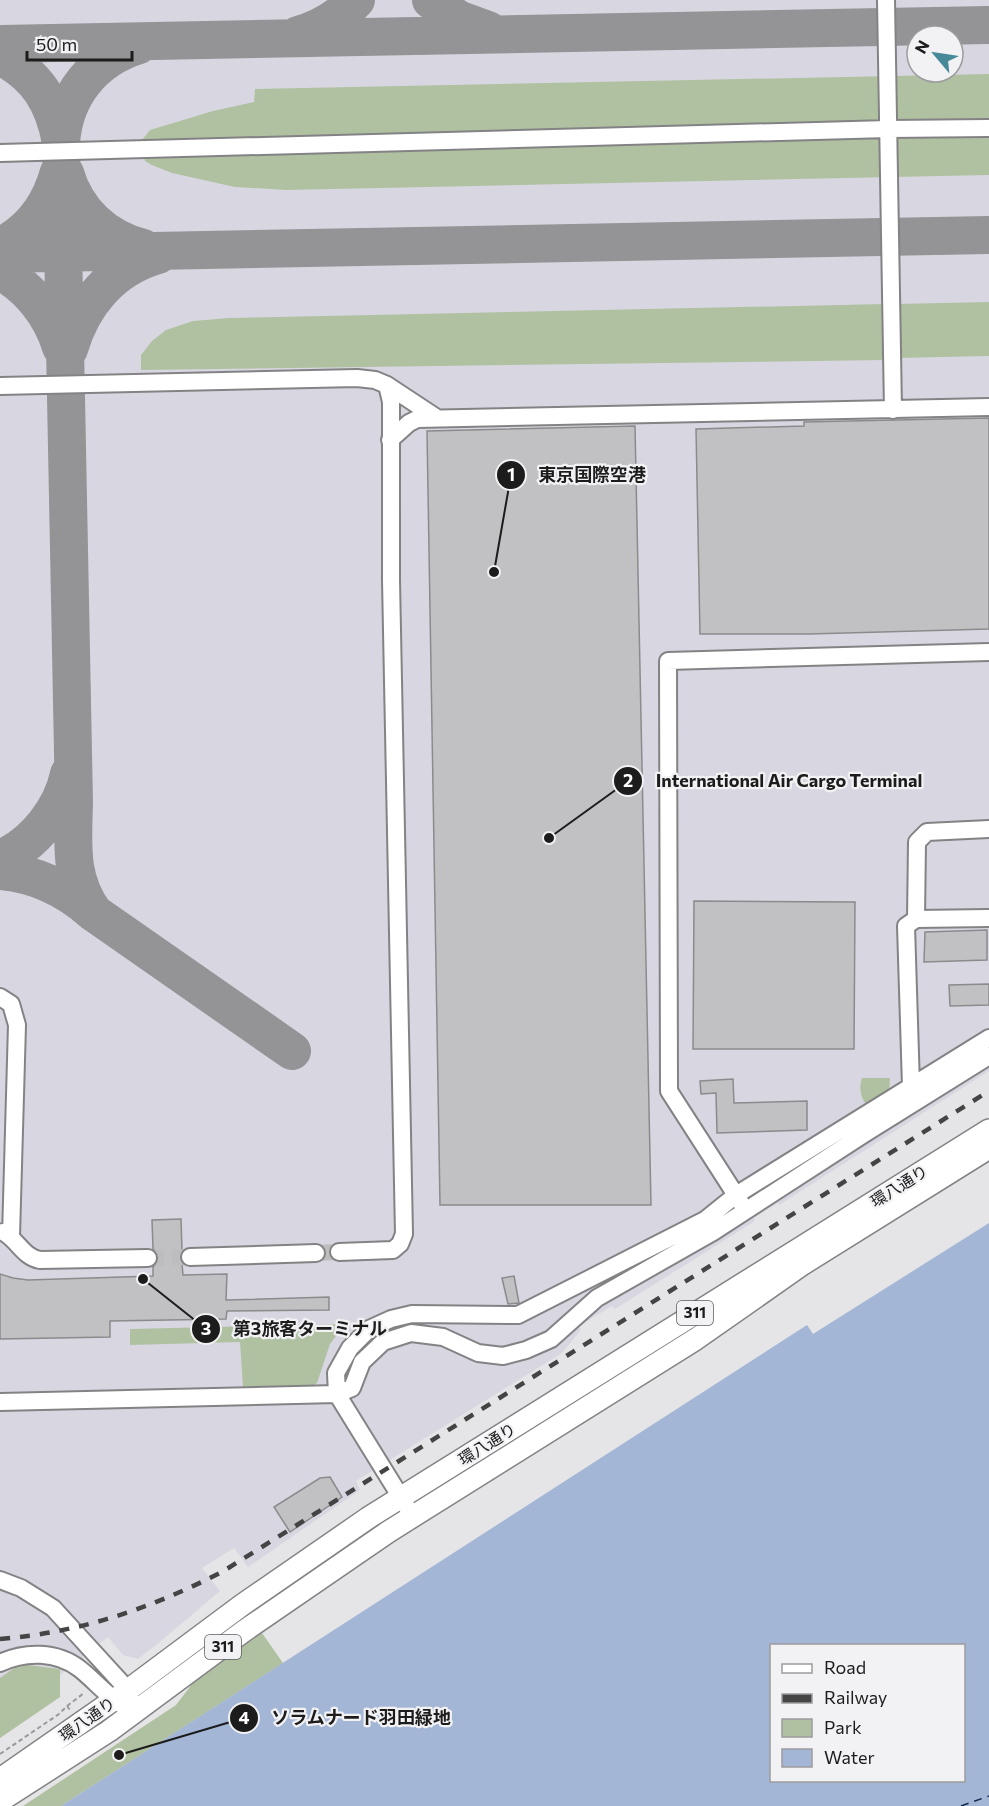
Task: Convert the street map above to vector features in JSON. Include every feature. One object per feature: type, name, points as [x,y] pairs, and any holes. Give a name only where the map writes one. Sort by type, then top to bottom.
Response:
[{"type":"main road","name":"環八通り","points":[[0,1779],[121,1695],[242,1605],[401,1497],[989,1130]]},
{"type":"main road","name":"環八通り","points":[[0,1801],[135,1713],[312,1583],[696,1339],[803,1264],[989,1148]]},
{"type":"street","points":[[886,0],[893,410]]},
{"type":"street","points":[[0,153],[989,128]]},
{"type":"street","points":[[0,386],[357,378],[375,380],[387,386],[437,418]]},
{"type":"street","points":[[339,1252],[393,1250],[400,1244],[404,1234],[391,580],[391,402],[387,386]]},
{"type":"street","points":[[390,440],[417,419],[989,407]]},
{"type":"street","points":[[746,1210],[669,1091],[668,661],[989,652]]},
{"type":"street","points":[[916,919],[917,842],[927,832],[989,830]]},
{"type":"street","points":[[911,1086],[906,926],[916,919],[989,918]]},
{"type":"street","points":[[0,997],[11,1004],[17,1025],[6,1233],[31,1258],[40,1260],[148,1258]]},
{"type":"street","points":[[413,1517],[337,1394],[336,1372],[350,1348],[369,1329],[391,1319],[412,1314],[518,1315],[705,1220],[736,1195],[989,1038]]},
{"type":"street","points":[[0,1402],[337,1394],[352,1388],[362,1362],[383,1342],[411,1333],[443,1337],[478,1353],[503,1356],[526,1350],[551,1339],[597,1298],[713,1232],[989,1056]]},
{"type":"street","points":[[190,1257],[316,1253]]},
{"type":"street","points":[[0,1580],[21,1588],[53,1608],[135,1713]]},
{"type":"street","points":[[0,1663],[24,1655],[57,1658],[121,1695]]},
{"type":"path","points":[[0,1754],[59,1714],[80,1696]]},
{"type":"path","points":[[67,1706],[71,1711]]},
{"type":"shaded area","points":[[0,0],[989,0],[989,1071],[779,1205],[778,1203],[754,1218],[755,1221],[615,1309],[612,1306],[579,1326],[581,1330],[562,1353],[356,1481],[360,1490],[248,1567],[234,1548],[202,1568],[220,1591],[138,1659],[123,1655],[108,1637],[60,1675],[60,1697],[0,1738]]},
{"type":"green space","points":[[965,74],[989,74],[989,175],[286,190],[235,187],[172,173],[145,161],[142,151],[142,140],[150,130],[213,111],[254,102],[255,89],[905,76],[905,84],[965,84]]},
{"type":"green space","points":[[989,302],[989,356],[898,358],[895,304]]},
{"type":"green space","points":[[885,304],[885,360],[141,370],[141,355],[152,341],[166,330],[193,321],[229,318]]},
{"type":"green space","points":[[862,1078],[890,1078],[889,1093],[875,1102],[866,1104],[862,1098]]},
{"type":"green space","points":[[345,1324],[330,1344],[317,1383],[309,1388],[243,1387],[240,1342],[130,1345],[130,1329]]},
{"type":"green space","points":[[262,1633],[283,1663],[61,1806],[23,1806],[176,1705],[192,1684]]},
{"type":"green space","points":[[20,1664],[60,1669],[60,1697],[0,1738],[0,1678]]},
{"type":"water","points":[[989,1223],[989,1806],[61,1806],[807,1325],[813,1334]]},
{"type":"building","points":[[989,418],[989,629],[809,634],[700,634],[696,429],[804,426],[804,422]]},
{"type":"building","points":[[635,426],[651,1205],[440,1205],[427,431]]},
{"type":"building","points":[[694,901],[855,902],[854,1049],[693,1049]]},
{"type":"building","points":[[987,930],[987,960],[924,962],[925,932]]},
{"type":"building","points":[[989,984],[989,1005],[950,1006],[949,985]]},
{"type":"building","points":[[733,1079],[734,1103],[807,1101],[807,1130],[717,1133],[716,1093],[701,1094],[700,1081]]},
{"type":"building","points":[[181,1219],[182,1250],[180,1257],[183,1275],[227,1274],[226,1300],[329,1297],[329,1310],[227,1311],[226,1319],[110,1321],[110,1337],[0,1339],[0,1274],[28,1280],[153,1276],[153,1267],[158,1257],[157,1252],[153,1249],[152,1220]]},
{"type":"building","points":[[514,1276],[519,1303],[508,1304],[502,1278]]},
{"type":"building","points":[[330,1477],[342,1497],[290,1532],[274,1507],[320,1478]]},
{"type":"ferry route","points":[[961,1806],[989,1796]]},
{"type":"taxiway","points":[[298,35],[329,22],[356,0]]},
{"type":"taxiway","points":[[431,0],[458,19],[488,30]]},
{"type":"taxiway","points":[[0,44],[989,25]]},
{"type":"taxiway","points":[[94,913],[80,887],[73,847],[61,143],[68,110],[84,82],[108,60],[139,45]]},
{"type":"taxiway","points":[[0,56],[24,72],[42,91],[54,115],[61,143]]},
{"type":"taxiway","points":[[0,246],[21,233],[38,216],[45,206],[59,172]]},
{"type":"taxiway","points":[[65,173],[76,199],[94,221],[116,237],[143,248]]},
{"type":"taxiway","points":[[0,254],[989,235]]},
{"type":"taxiway","points":[[69,349],[82,317],[101,290],[127,269],[158,255]]},
{"type":"taxiway","points":[[0,271],[20,285],[38,303],[51,323],[61,347]]},
{"type":"taxiway","points":[[0,859],[24,845],[45,824],[60,800],[69,774]]},
{"type":"taxiway","points":[[0,871],[26,875],[62,890],[292,1051]]},
{"type":"tunnel","points":[[316,1253],[339,1252]]},
{"type":"tunnel","points":[[148,1258],[190,1257]]},
{"type":"railway","points":[[0,1639],[59,1631],[114,1617],[168,1597],[222,1572],[989,1091]]},
{"type":"place","name":"東京国際空港","points":[[494,572]]},
{"type":"place","name":"International Air Cargo Terminal","points":[[549,838]]},
{"type":"place","name":"第3旅客ターミナル","points":[[143,1279]]},
{"type":"place","name":"ソラムナード羽田緑地","points":[[119,1755]]}]
